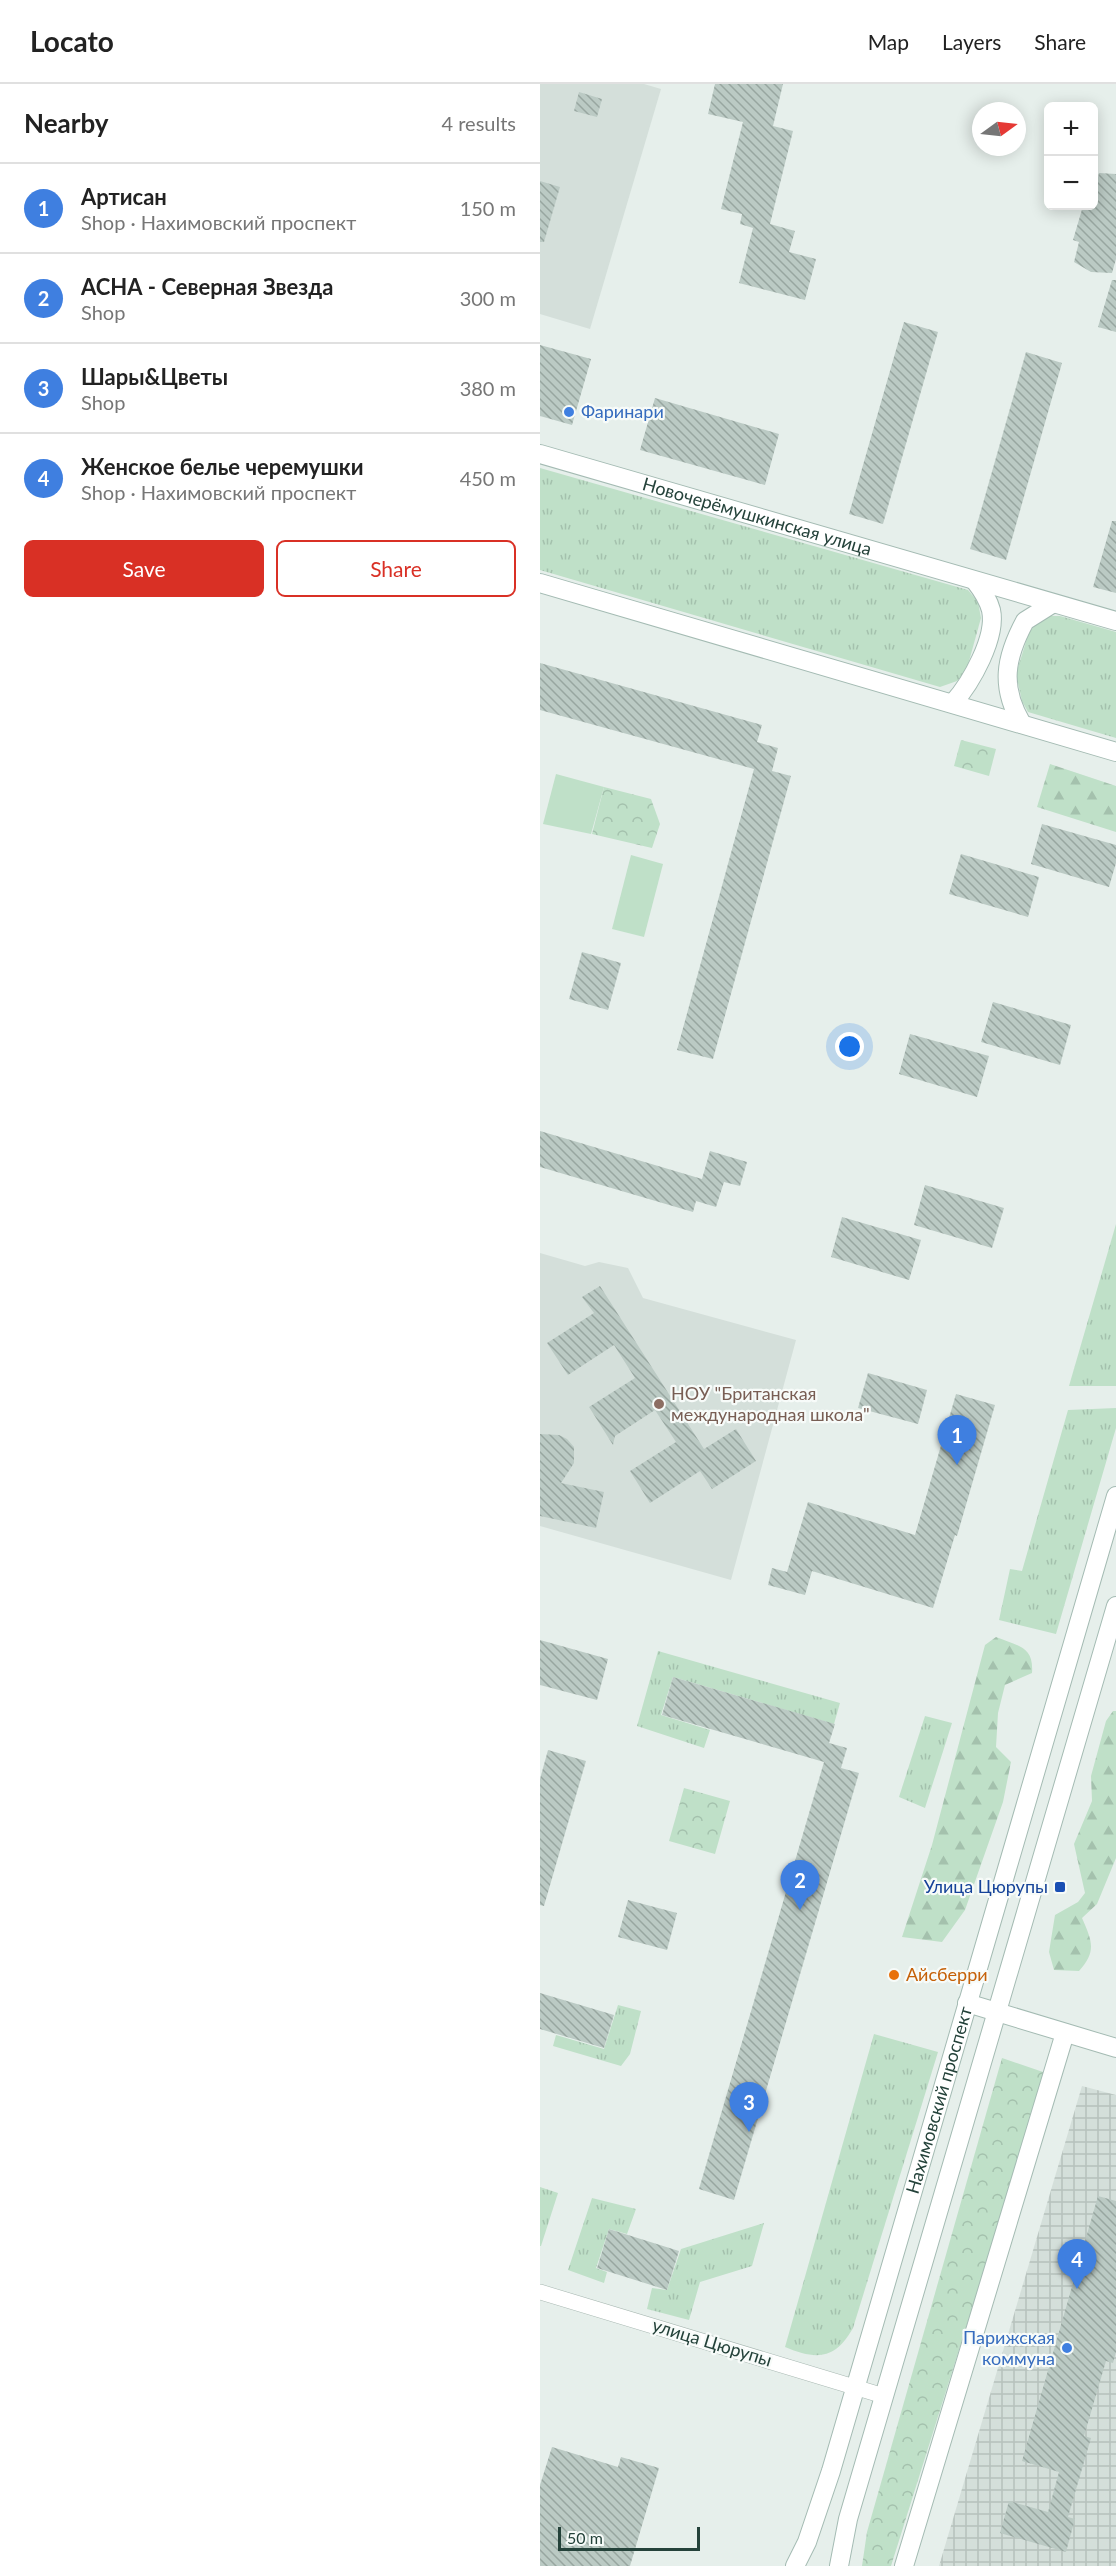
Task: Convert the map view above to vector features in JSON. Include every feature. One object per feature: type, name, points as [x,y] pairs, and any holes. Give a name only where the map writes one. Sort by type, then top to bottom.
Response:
[{"type":"street","name":"Новочерёмушкинская улица","points":[[540,454],[1116,621]]},
{"type":"street","points":[[953,703],[967,688],[978,669],[992,621],[988,600],[975,581]]},
{"type":"street","points":[[540,584],[1116,752]]},
{"type":"street","points":[[1022,724],[1011,702],[1006,677],[1025,621],[1052,604]]},
{"type":"street","name":"Нахимовский проспект","points":[[795,2566],[807,2542],[831,2471],[1116,1496]]},
{"type":"street","name":"Нахимовский проспект","points":[[839,2566],[848,2519],[1116,1606]]},
{"type":"street","points":[[967,2003],[1116,2048]]},
{"type":"street","points":[[904,2566],[1065,2033]]},
{"type":"street","name":"улица Цюрупы","points":[[540,2292],[884,2396]]},
{"type":"shaded area","points":[[540,84],[644,84],[661,89],[590,329],[540,314]]},
{"type":"shaded area","name":"НОУ \"Британская международная школа\"","points":[[540,1253],[585,1266],[599,1262],[628,1268],[643,1298],[796,1340],[731,1580],[540,1526]]},
{"type":"shaded area","points":[[1082,2086],[1116,2095],[1116,2566],[939,2566]]},
{"type":"green space","points":[[540,468],[968,590],[978,602],[981,618],[966,672],[957,681],[940,687],[540,570]]},
{"type":"green space","points":[[1050,616],[1060,616],[1116,632],[1116,738],[1028,712],[1022,701],[1016,674],[1029,632],[1039,621]]},
{"type":"green space","points":[[961,740],[996,749],[989,776],[954,766]]},
{"type":"green space","points":[[1050,764],[1116,786],[1116,832],[1037,807]]},
{"type":"green space","points":[[556,774],[604,787],[591,834],[543,824]]},
{"type":"green space","points":[[604,787],[651,799],[660,824],[652,848],[592,834]]},
{"type":"green space","points":[[631,855],[663,864],[644,937],[612,929]]},
{"type":"green space","points":[[1116,1224],[1116,1386],[1069,1386]]},
{"type":"green space","points":[[1116,1408],[1116,1428],[1056,1634],[999,1620],[1010,1569],[1022,1571],[1068,1410]]},
{"type":"green space","points":[[996,1637],[1023,1648],[1032,1664],[1032,1673],[1005,1685],[998,1713],[996,1747],[1011,1762],[1003,1802],[965,1910],[942,1942],[902,1937],[932,1845],[985,1645]]},
{"type":"green space","points":[[658,1651],[840,1703],[834,1724],[673,1677],[661,1715],[710,1730],[704,1748],[637,1726]]},
{"type":"green space","points":[[1113,1711],[1116,1711],[1116,1858],[1097,1904],[1082,1918],[1091,1946],[1085,1964],[1079,1971],[1054,1970],[1049,1952],[1055,1915],[1078,1902],[1085,1893],[1074,1844],[1092,1801],[1091,1776],[1106,1721]]},
{"type":"green space","points":[[925,1716],[952,1723],[925,1808],[899,1797]]},
{"type":"green space","points":[[684,1788],[730,1801],[715,1854],[669,1841]]},
{"type":"green space","points":[[618,2005],[641,2011],[630,2054],[621,2066],[553,2046],[556,2035],[604,2049]]},
{"type":"green space","points":[[874,2034],[938,2052],[853,2328],[846,2339],[832,2352],[806,2354],[785,2347]]},
{"type":"green space","points":[[1002,2058],[1046,2073],[891,2566],[862,2566],[867,2532]]},
{"type":"green space","points":[[540,2187],[558,2193],[541,2246],[540,2246]]},
{"type":"green space","points":[[592,2198],[636,2209],[627,2234],[609,2229],[596,2268],[607,2272],[604,2283],[568,2270]]},
{"type":"green space","points":[[764,2223],[752,2266],[700,2282],[689,2320],[647,2309],[652,2288],[667,2290],[681,2249]]},
{"type":"building","points":[[715,84],[783,84],[773,126],[793,131],[770,224],[795,231],[789,252],[816,259],[805,300],[739,283],[753,228],[740,224],[742,214],[721,209],[743,122],[708,114]]},
{"type":"building","points":[[579,92],[602,99],[597,117],[574,111]]},
{"type":"building","points":[[1099,173],[1116,174],[1116,259],[1112,273],[1091,272],[1074,262],[1079,242],[1073,240],[1082,210],[1098,210]]},
{"type":"building","points":[[540,181],[560,187],[544,242],[540,242]]},
{"type":"building","points":[[1112,280],[1116,280],[1116,332],[1098,327]]},
{"type":"building","points":[[904,322],[938,332],[883,524],[849,514]]},
{"type":"building","points":[[540,345],[591,359],[572,425],[540,416]]},
{"type":"building","points":[[1026,352],[1062,363],[1006,560],[970,549]]},
{"type":"building","points":[[655,398],[779,434],[765,485],[640,450]]},
{"type":"building","points":[[1112,521],[1116,521],[1116,593],[1093,587]]},
{"type":"building","points":[[540,663],[762,725],[757,742],[778,748],[772,771],[791,776],[713,1059],[677,1050],[754,769],[540,710]]},
{"type":"building","points":[[1042,824],[1116,845],[1116,863],[1109,887],[1031,864]]},
{"type":"building","points":[[961,854],[1039,877],[1028,917],[949,894]]},
{"type":"building","points":[[582,952],[621,963],[608,1010],[569,999]]},
{"type":"building","points":[[993,1002],[1071,1025],[1060,1065],[981,1042]]},
{"type":"building","points":[[910,1034],[989,1056],[977,1097],[899,1074]]},
{"type":"building","points":[[540,1131],[702,1179],[710,1151],[747,1162],[740,1186],[724,1182],[716,1207],[696,1201],[693,1212],[540,1167]]},
{"type":"building","points":[[925,1185],[1004,1208],[992,1248],[914,1225]]},
{"type":"building","points":[[842,1217],[921,1240],[909,1280],[831,1257]]},
{"type":"building","points":[[600,1286],[704,1449],[736,1429],[756,1461],[712,1489],[700,1471],[650,1503],[630,1471],[676,1442],[655,1410],[615,1436],[613,1445],[589,1407],[635,1378],[614,1345],[568,1375],[547,1343],[594,1313],[582,1297]]},
{"type":"building","points":[[868,1373],[927,1390],[918,1424],[858,1408]]},
{"type":"building","points":[[956,1394],[995,1405],[957,1536],[955,1535],[933,1608],[812,1571],[805,1595],[768,1585],[772,1568],[787,1572],[808,1502],[915,1535]]},
{"type":"building","points":[[540,1434],[559,1435],[567,1439],[574,1447],[574,1463],[561,1483],[604,1492],[596,1528],[540,1516]]},
{"type":"building","points":[[540,1640],[608,1659],[597,1700],[540,1685]]},
{"type":"building","points":[[673,1677],[835,1724],[829,1743],[847,1748],[841,1768],[859,1773],[734,2200],[699,2189],[824,1762],[662,1715]]},
{"type":"building","points":[[548,1750],[586,1761],[544,1906],[540,1905],[540,1779]]},
{"type":"building","points":[[628,1900],[677,1913],[667,1950],[618,1937]]},
{"type":"building","points":[[540,1993],[614,2015],[604,2048],[540,2029]]},
{"type":"building","points":[[1098,2196],[1116,2201],[1116,2352],[1113,2363],[1106,2361],[1084,2436],[1091,2438],[1068,2517],[1075,2519],[1066,2552],[1000,2533],[1009,2501],[1048,2512],[1059,2472],[1022,2461]]},
{"type":"building","points":[[609,2229],[679,2251],[667,2290],[597,2268]]},
{"type":"building","points":[[552,2447],[618,2467],[621,2457],[659,2468],[630,2566],[540,2566],[540,2485]]},
{"type":"place","name":"Фаринари","points":[[569,412]]},
{"type":"place","name":"НОУ \"Британская международная школа\"","points":[[659,1404]]},
{"type":"place","name":"Артисан","points":[[957,1465]]},
{"type":"place","name":"Улица Цюрупы","points":[[1060,1887]]},
{"type":"place","name":"АСНА - Северная Звезда","points":[[800,1910]]},
{"type":"place","name":"Айсберри","points":[[894,1975]]},
{"type":"place","name":"Шары&Цветы","points":[[749,2132]]},
{"type":"place","name":"Женское белье черемушки","points":[[1077,2289]]},
{"type":"place","name":"Парижская коммуна","points":[[1067,2348]]}]
